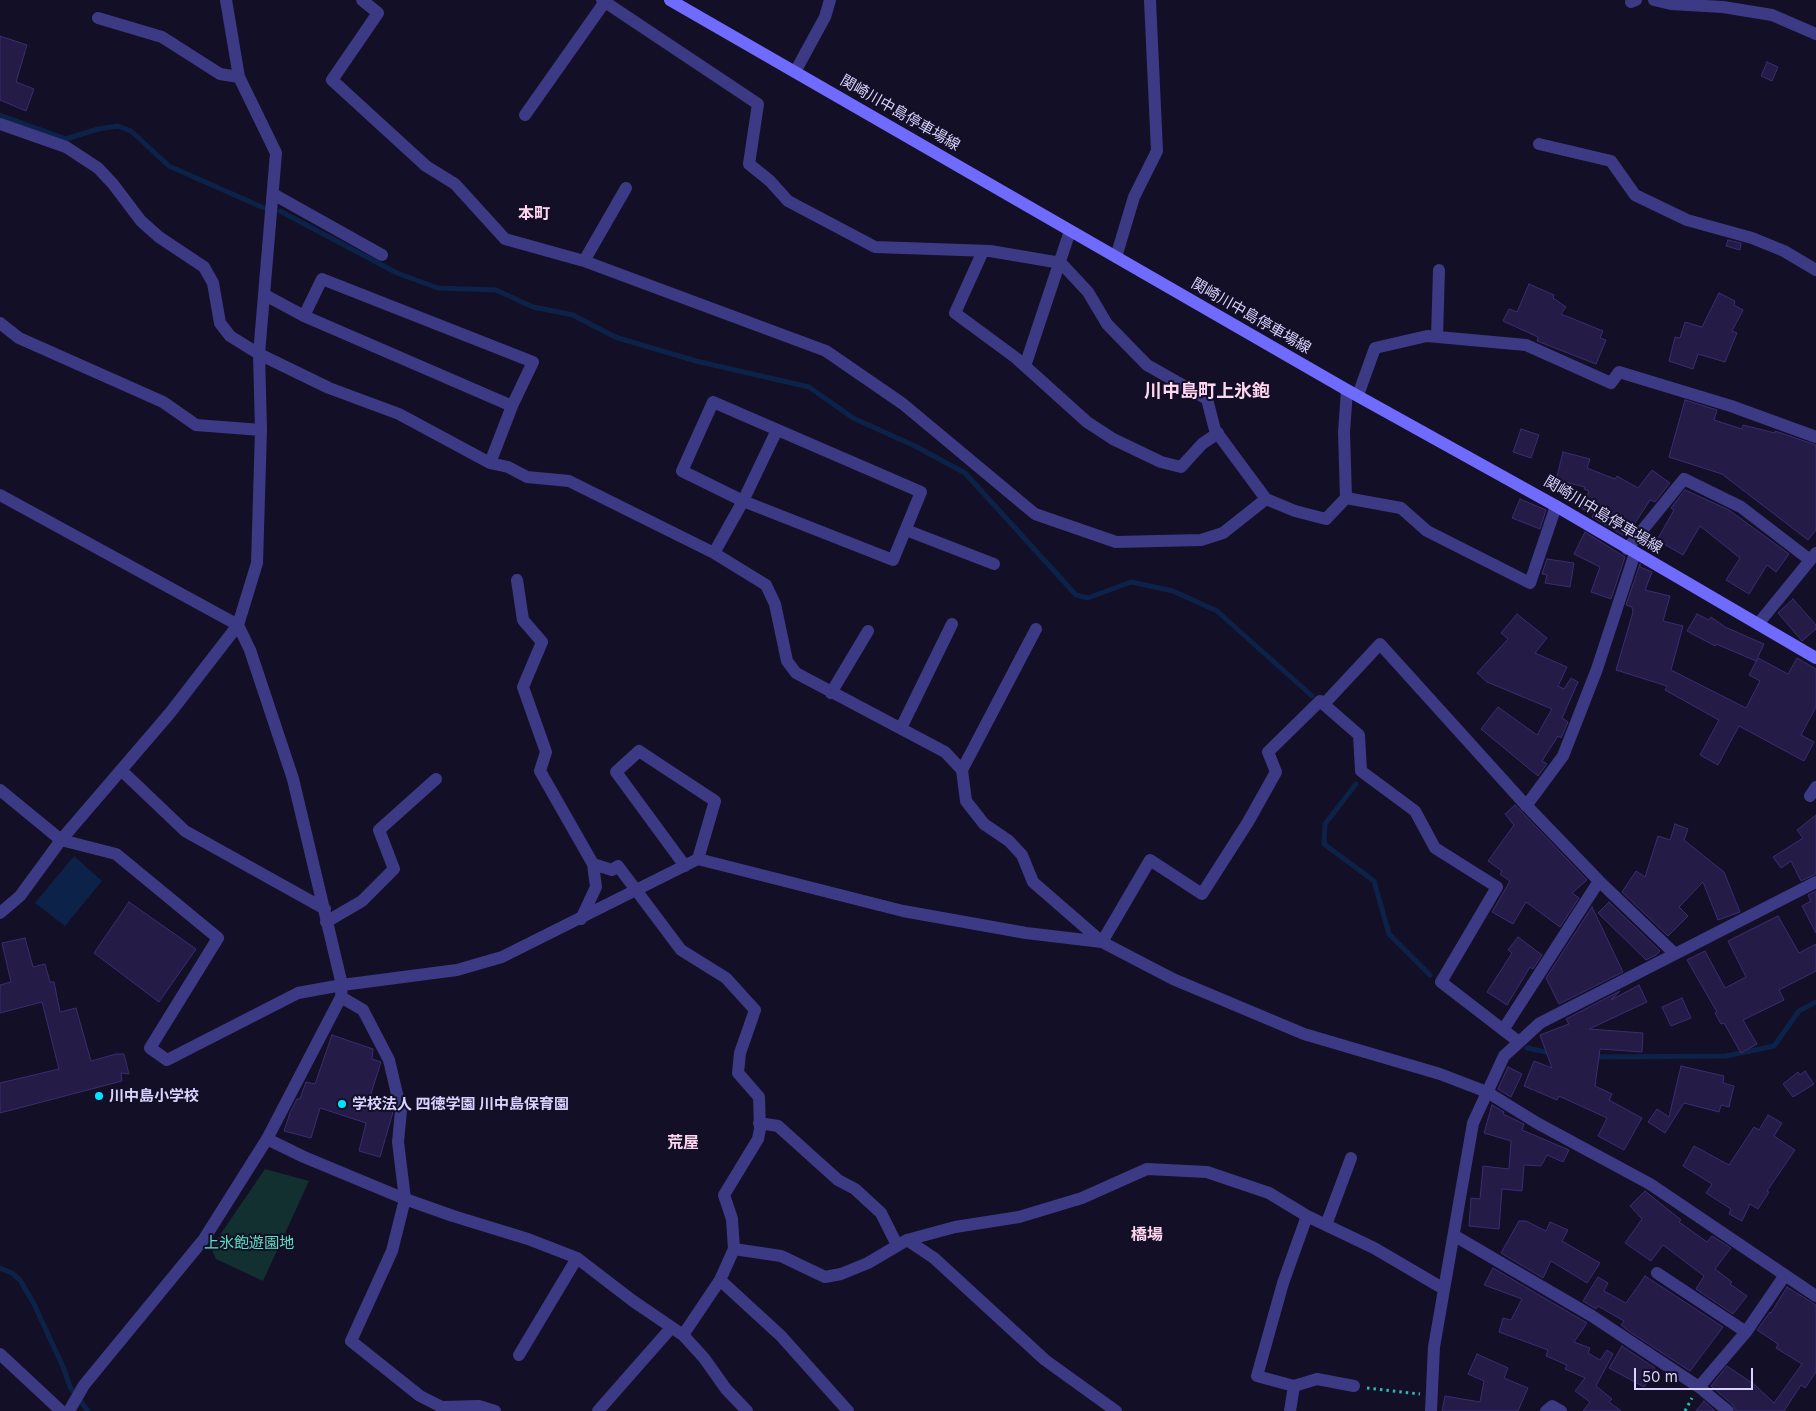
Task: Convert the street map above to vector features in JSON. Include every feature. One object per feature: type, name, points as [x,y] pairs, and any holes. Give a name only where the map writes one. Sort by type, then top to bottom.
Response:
[{"type":"main road","name":"関崎川中島停車場線","points":[[670,0],[1070,231],[1556,506],[1816,658]]},
{"type":"street","points":[[0,913],[20,896],[61,840],[170,713],[238,625],[257,563],[261,430],[259,354],[276,153],[239,77],[226,0]]},
{"type":"street","points":[[362,0],[378,13],[332,80],[426,166],[455,184],[506,239],[584,262],[826,351],[903,404],[1035,514],[1116,542],[1201,540],[1223,533],[1266,499]]},
{"type":"street","points":[[795,72],[825,17],[830,0]]},
{"type":"street","points":[[1116,257],[1134,197],[1157,151],[1150,0]]},
{"type":"street","points":[[1654,0],[1671,4],[1723,7],[1772,15],[1816,34]]},
{"type":"street","points":[[524,115],[603,2],[758,104],[749,164],[770,181],[788,201],[875,247],[983,251],[1061,263],[1088,292],[1107,324],[1147,365],[1207,399],[1218,433],[1266,499],[1326,519],[1346,498],[1344,432],[1352,392],[1375,348],[1427,336],[1526,345],[1612,383],[1619,372],[1731,406],[1816,437]]},
{"type":"street","points":[[98,18],[162,37],[220,74],[239,77]]},
{"type":"street","points":[[0,124],[66,147],[98,168],[113,184],[141,221],[158,237],[204,267],[213,283],[220,323],[230,336],[259,354],[329,388],[399,414],[490,463],[508,467],[527,477],[569,481],[714,552],[766,585],[775,604],[787,661],[796,673],[945,752],[962,770]]},
{"type":"street","points":[[1539,144],[1611,161],[1635,194],[1687,220],[1752,238],[1784,251],[1816,270]]},
{"type":"street","points":[[584,262],[626,188]]},
{"type":"street","points":[[273,194],[382,255]]},
{"type":"street","points":[[1025,366],[1061,263],[1070,231]]},
{"type":"street","points":[[983,251],[955,313],[1025,366],[1086,422],[1113,439],[1161,462],[1181,467],[1202,444],[1218,433]]},
{"type":"street","points":[[1437,337],[1439,270]]},
{"type":"street","points":[[304,316],[322,278],[533,362],[512,406],[490,463]]},
{"type":"street","points":[[265,295],[304,316],[512,406]]},
{"type":"street","points":[[0,323],[19,338],[163,402],[196,425],[261,430]]},
{"type":"street","points":[[713,402],[921,492],[893,560],[743,501],[682,470],[713,402]]},
{"type":"street","points":[[714,552],[743,501],[777,430]]},
{"type":"street","points":[[1526,806],[1563,756],[1597,669],[1631,551],[1684,479],[1741,507],[1813,556],[1758,624]]},
{"type":"street","points":[[0,495],[238,625],[250,650],[293,779],[342,991],[363,1010],[389,1060],[401,1111],[398,1142],[405,1199],[392,1252],[351,1341],[420,1396],[442,1407],[479,1406],[494,1411]]},
{"type":"street","points":[[1346,498],[1401,508],[1427,531],[1530,583],[1556,506]]},
{"type":"street","points":[[906,530],[994,564]]},
{"type":"street","points":[[517,580],[523,620],[542,642],[523,687],[546,752],[540,771],[593,864],[596,887],[581,919]]},
{"type":"street","points":[[901,728],[952,624]]},
{"type":"street","points":[[1036,629],[962,770],[966,801],[984,824],[1009,841],[1022,855],[1033,882],[1102,942],[1173,979],[1304,1034],[1440,1074],[1487,1092],[1537,1123],[1650,1184],[1816,1296]]},
{"type":"street","points":[[831,693],[868,631]]},
{"type":"street","points":[[1324,704],[1380,644],[1526,806],[1598,881],[1675,954]]},
{"type":"street","points":[[1102,942],[1150,860],[1202,894],[1248,822],[1276,772],[1268,752],[1320,701],[1359,735],[1361,771],[1415,811],[1435,848],[1497,887],[1441,982],[1519,1042]]},
{"type":"street","points":[[685,866],[616,772],[639,751],[715,801],[698,859]]},
{"type":"street","points":[[121,770],[185,831],[325,916]]},
{"type":"street","points":[[325,916],[362,901],[394,869],[379,830],[436,779]]},
{"type":"street","points":[[0,790],[61,840],[116,854],[218,938],[150,1048],[168,1060],[298,993],[342,991],[456,970],[502,957],[698,859],[903,911],[1026,933],[1102,942]]},
{"type":"street","points":[[593,864],[612,870],[618,866],[681,950],[726,978],[755,1010],[740,1053],[738,1073],[759,1097],[760,1123],[758,1139],[724,1195],[732,1219],[734,1249],[720,1280],[683,1335]]},
{"type":"street","points":[[1504,1030],[1598,881]]},
{"type":"street","points":[[1431,1411],[1434,1347],[1474,1124],[1504,1056],[1540,1023],[1816,882]]},
{"type":"street","points":[[0,1354],[67,1409],[84,1385],[204,1239],[267,1139],[342,991]]},
{"type":"street","points":[[760,1123],[778,1126],[838,1180],[855,1189],[881,1213],[902,1242],[934,1258],[1045,1360],[1116,1411]]},
{"type":"street","points":[[267,1139],[304,1157],[405,1199],[528,1239],[577,1258],[683,1335],[704,1358],[726,1389],[747,1411]]},
{"type":"street","points":[[1326,1225],[1351,1158]]},
{"type":"street","points":[[734,1249],[781,1256],[825,1277],[841,1274],[868,1263],[902,1242],[954,1227],[1019,1217],[1082,1198],[1147,1169],[1206,1172],[1269,1193],[1307,1216],[1374,1248],[1444,1289]]},
{"type":"street","points":[[1307,1216],[1283,1283],[1257,1376],[1294,1386],[1317,1380],[1354,1386]]},
{"type":"street","points":[[1455,1236],[1592,1316],[1699,1387],[1728,1411]]},
{"type":"street","points":[[519,1355],[577,1258]]},
{"type":"street","points":[[1657,1273],[1746,1332]]},
{"type":"street","points":[[1699,1387],[1746,1332],[1785,1275]]},
{"type":"street","points":[[720,1280],[781,1336],[848,1411]]},
{"type":"street","points":[[598,1411],[671,1328]]},
{"type":"street","points":[[1290,1411],[1294,1386]]},
{"type":"street","points":[[1546,1411],[1552,1406],[1561,1411]]},
{"type":"path","points":[[1354,1386],[1432,1395]]},
{"type":"green space","name":"上氷飽遊園地","points":[[265,1169],[309,1181],[263,1281],[216,1259],[211,1248]]},
{"type":"water","points":[[74,856],[102,881],[65,926],[35,903]]},
{"type":"building","points":[[0,36],[27,45],[16,82],[34,89],[26,111],[0,100]]},
{"type":"building","points":[[1767,62],[1778,67],[1772,81],[1761,76]]},
{"type":"building","points":[[1728,240],[1741,243],[1740,250],[1726,246]]},
{"type":"building","points":[[1529,284],[1554,295],[1553,298],[1566,307],[1561,314],[1603,331],[1600,338],[1606,340],[1596,364],[1537,341],[1538,337],[1503,321],[1509,309],[1517,312]]},
{"type":"building","points":[[1719,293],[1735,301],[1734,305],[1743,310],[1732,331],[1737,333],[1725,362],[1698,354],[1693,369],[1669,361],[1675,337],[1680,338],[1685,322],[1702,327]]},
{"type":"building","points":[[1685,400],[1717,410],[1714,420],[1742,429],[1743,425],[1775,433],[1775,431],[1816,445],[1816,530],[1808,540],[1722,474],[1669,457]]},
{"type":"building","points":[[1521,429],[1539,435],[1531,458],[1513,452]]},
{"type":"building","points":[[1563,452],[1590,459],[1587,468],[1615,479],[1617,476],[1638,488],[1652,470],[1670,483],[1655,502],[1650,500],[1626,537],[1592,517],[1594,513],[1582,509],[1589,491],[1584,489],[1585,487],[1556,480]]},
{"type":"building","points":[[1685,490],[1729,510],[1789,554],[1776,572],[1767,565],[1749,594],[1726,580],[1740,558],[1700,526],[1683,555],[1657,540],[1674,510],[1671,508]]},
{"type":"building","points":[[1520,499],[1546,510],[1540,529],[1512,518]]},
{"type":"building","points":[[1585,532],[1625,557],[1611,599],[1591,592],[1600,567],[1574,554]]},
{"type":"building","points":[[1547,559],[1574,563],[1570,587],[1545,583],[1547,575],[1542,574]]},
{"type":"building","points":[[1640,564],[1640,567],[1652,572],[1645,590],[1670,596],[1663,621],[1683,626],[1671,670],[1746,708],[1760,681],[1749,675],[1758,658],[1788,674],[1797,658],[1816,669],[1816,707],[1801,735],[1814,742],[1804,761],[1739,726],[1718,765],[1700,755],[1719,720],[1665,690],[1667,686],[1616,670],[1633,612],[1632,607],[1626,605]]},
{"type":"building","points":[[1793,599],[1816,625],[1816,629],[1802,641],[1778,613]]},
{"type":"building","points":[[1517,614],[1547,638],[1535,653],[1567,667],[1558,686],[1564,689],[1571,678],[1578,682],[1562,718],[1568,722],[1561,738],[1558,736],[1542,761],[1547,764],[1538,776],[1481,729],[1498,707],[1537,735],[1552,709],[1487,682],[1477,673],[1508,639],[1501,633]]},
{"type":"building","points":[[1697,614],[1709,620],[1711,617],[1725,627],[1764,644],[1756,661],[1716,644],[1715,646],[1687,631]]},
{"type":"building","points":[[1515,805],[1587,880],[1572,893],[1579,898],[1560,927],[1526,902],[1513,924],[1492,912],[1510,881],[1500,874],[1502,871],[1488,861],[1514,825],[1505,814]]},
{"type":"building","points":[[1816,815],[1816,874],[1801,881],[1791,861],[1781,868],[1773,857],[1803,838],[1797,830]]},
{"type":"building","points":[[1675,824],[1688,829],[1684,840],[1724,872],[1740,912],[1718,920],[1703,882],[1679,907],[1688,916],[1668,936],[1622,892],[1636,871],[1645,877],[1658,836],[1670,840]]},
{"type":"building","points":[[1816,891],[1816,933],[1802,906],[1811,901],[1808,895]]},
{"type":"building","points":[[129,902],[196,949],[159,1002],[94,953]]},
{"type":"building","points":[[1609,902],[1660,951],[1656,955],[1646,960],[1598,913]]},
{"type":"building","points":[[1592,907],[1623,972],[1559,1004],[1546,978]]},
{"type":"building","points":[[1778,916],[1799,953],[1816,944],[1816,971],[1779,990],[1784,1000],[1743,1020],[1757,1044],[1741,1053],[1724,1023],[1721,1024],[1715,1013],[1717,1012],[1687,960],[1705,951],[1725,988],[1746,977],[1728,941]]},
{"type":"building","points":[[1518,937],[1542,955],[1533,969],[1530,967],[1507,1005],[1487,992],[1512,953],[1508,950]]},
{"type":"building","points":[[25,938],[33,967],[45,964],[50,982],[54,982],[60,1012],[76,1008],[91,1061],[116,1054],[124,1054],[129,1074],[121,1073],[122,1081],[0,1113],[0,1083],[59,1069],[42,1002],[0,1013],[0,985],[11,982],[2,943]]},
{"type":"building","points":[[1639,985],[1647,1002],[1589,1029],[1643,1033],[1642,1052],[1600,1049],[1595,1086],[1612,1094],[1609,1100],[1642,1118],[1624,1150],[1598,1136],[1607,1118],[1559,1096],[1557,1100],[1524,1086],[1534,1061],[1552,1068],[1540,1035],[1569,1024],[1566,1019],[1620,991],[1611,1000]]},
{"type":"building","points":[[1682,998],[1691,1018],[1671,1026],[1662,1007]]},
{"type":"building","points":[[332,1035],[373,1049],[372,1059],[381,1062],[369,1100],[392,1108],[393,1112],[380,1157],[359,1151],[366,1123],[320,1108],[311,1138],[284,1131],[290,1113],[297,1099],[300,1099],[306,1082],[315,1084]]},
{"type":"building","points":[[1681,1066],[1724,1076],[1723,1083],[1734,1086],[1729,1107],[1721,1105],[1719,1112],[1684,1103],[1665,1133],[1648,1122],[1657,1109],[1669,1117]]},
{"type":"building","points":[[1508,1067],[1522,1074],[1511,1097],[1498,1089]]},
{"type":"building","points":[[1805,1071],[1814,1084],[1793,1097],[1783,1084],[1798,1072],[1800,1075]]},
{"type":"building","points":[[1492,1105],[1504,1112],[1503,1114],[1524,1124],[1522,1130],[1569,1150],[1563,1162],[1547,1155],[1541,1166],[1524,1165],[1522,1191],[1502,1189],[1499,1229],[1469,1226],[1471,1198],[1480,1199],[1483,1166],[1509,1169],[1511,1141],[1484,1133]]},
{"type":"building","points":[[1768,1115],[1782,1123],[1774,1136],[1795,1150],[1767,1191],[1769,1192],[1758,1209],[1750,1204],[1742,1221],[1729,1214],[1731,1209],[1706,1193],[1712,1184],[1683,1166],[1694,1146],[1729,1165],[1754,1127],[1759,1130]]},
{"type":"building","points":[[1645,1191],[1681,1220],[1679,1222],[1707,1242],[1712,1236],[1731,1248],[1715,1269],[1732,1282],[1730,1284],[1747,1296],[1733,1314],[1696,1289],[1704,1276],[1663,1245],[1651,1261],[1625,1243],[1642,1219],[1630,1206]]},
{"type":"building","points":[[1519,1221],[1526,1221],[1546,1231],[1550,1222],[1568,1230],[1562,1241],[1600,1263],[1587,1283],[1551,1261],[1543,1278],[1501,1253]]},
{"type":"building","points":[[1493,1268],[1587,1323],[1574,1342],[1590,1348],[1588,1353],[1600,1360],[1607,1350],[1613,1354],[1596,1386],[1612,1399],[1609,1402],[1621,1411],[1583,1411],[1590,1402],[1575,1391],[1585,1378],[1565,1369],[1567,1365],[1546,1356],[1548,1350],[1499,1332],[1503,1318],[1511,1320],[1522,1299],[1484,1285]]},
{"type":"building","points":[[1645,1276],[1723,1327],[1690,1371],[1630,1332],[1621,1325],[1624,1321],[1598,1306],[1596,1309],[1583,1301],[1598,1277],[1608,1283],[1604,1291],[1626,1303]]},
{"type":"building","points":[[1787,1287],[1816,1305],[1816,1372],[1805,1388],[1801,1385],[1784,1411],[1736,1411],[1733,1405],[1711,1386],[1727,1366],[1755,1385],[1774,1403],[1802,1364],[1776,1348],[1778,1344],[1757,1330],[1771,1313]]},
{"type":"building","points":[[1622,1346],[1655,1368],[1644,1387],[1609,1368]]},
{"type":"building","points":[[1477,1354],[1508,1368],[1504,1378],[1528,1388],[1518,1411],[1442,1411],[1445,1396],[1480,1402],[1484,1381],[1468,1374]]},
{"type":"building","points":[[1704,1401],[1715,1411],[1696,1411]]},
{"type":"waterway","points":[[0,115],[66,139],[98,129],[118,126],[131,131],[169,166],[264,208]]},
{"type":"waterway","points":[[280,211],[397,273],[438,288],[496,290],[533,307],[573,315],[615,337],[696,361],[809,387],[853,418],[915,446],[965,473],[1076,595],[1088,598],[1131,582],[1173,591],[1217,611],[1312,696]]},
{"type":"waterway","points":[[1356,784],[1325,824],[1324,844],[1374,881],[1389,934],[1430,975]]},
{"type":"waterway","points":[[1594,1057],[1726,1056],[1774,1046],[1799,1011],[1816,1002]]},
{"type":"waterway","points":[[1527,1048],[1551,1053]]},
{"type":"waterway","points":[[0,1268],[12,1273],[20,1280],[34,1304],[64,1369],[70,1387],[88,1411]]},
{"type":"place","name":"川中島小学校","points":[[99,1096]]},
{"type":"place","name":"学校法人 四徳学園 川中島保育園","points":[[342,1104]]},
{"type":"district","name":"本町","points":[[534,214]]},
{"type":"district","name":"川中島町上氷鉋","points":[[1207,392]]},
{"type":"district","name":"荒屋","points":[[683,1143]]},
{"type":"district","name":"橋場","points":[[1147,1235]]}]
